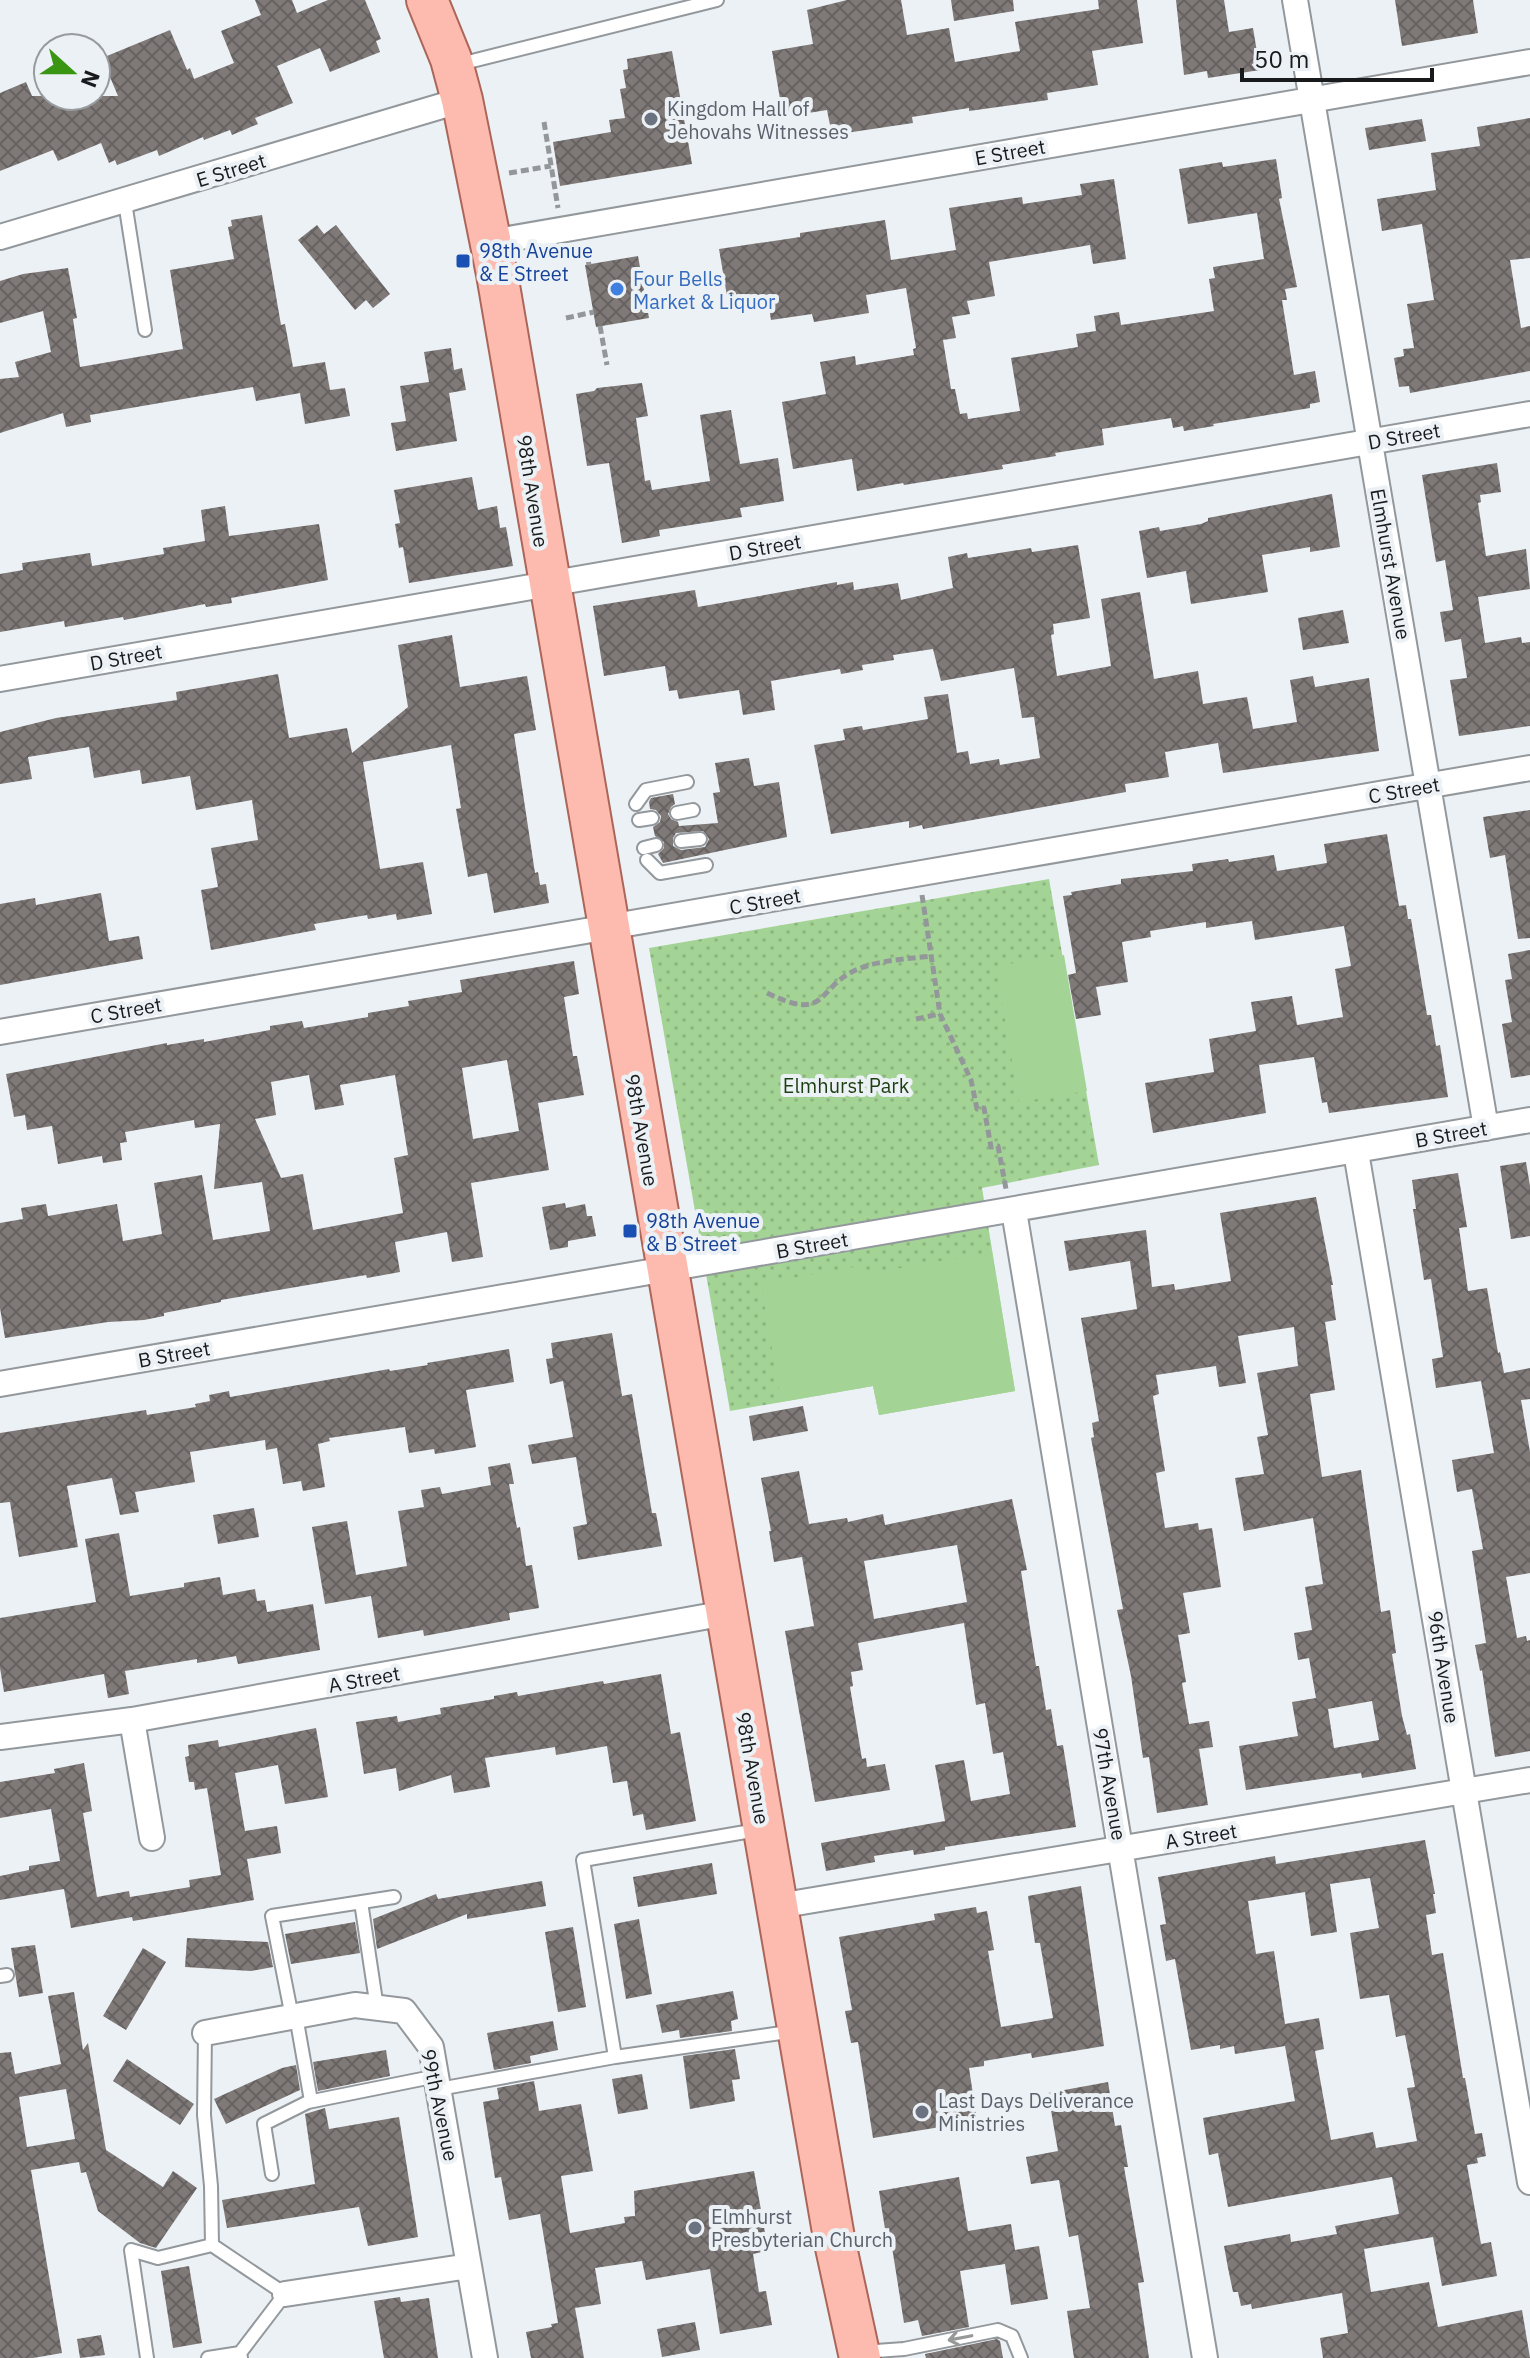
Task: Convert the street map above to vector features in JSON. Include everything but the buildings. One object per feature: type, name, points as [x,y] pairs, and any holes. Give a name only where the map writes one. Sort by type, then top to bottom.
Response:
[{"type":"main road","name":"98th Avenue","points":[[427,0],[458,83],[491,242],[834,2238],[860,2355]]},
{"type":"street","name":"Elmhurst Avenue","points":[[1295,0],[1486,1128]]},
{"type":"street","name":"E Street","points":[[491,242],[1530,62]]},
{"type":"street","name":"E Street","points":[[0,237],[125,202],[458,83]]},
{"type":"street","name":"D Street","points":[[0,679],[1530,414]]},
{"type":"street","name":"C Street","points":[[0,1032],[1530,768]]},
{"type":"street","name":"B Street","points":[[0,1384],[1530,1120]]},
{"type":"street","name":"96th Avenue","points":[[1356,1152],[1530,2182]]},
{"type":"street","name":"97th Avenue","points":[[1014,1211],[1205,2358]]},
{"type":"street","name":"A Street","points":[[0,1737],[132,1720],[726,1613]]},
{"type":"street","points":[[132,1720],[152,1838]]},
{"type":"street","name":"A Street","points":[[778,1906],[1530,1780]]},
{"type":"street","name":"99th Avenue","points":[[205,2033],[355,2005],[404,2011],[431,2047],[485,2358]]},
{"type":"street","points":[[285,2294],[469,2266]]},
{"type":"lane","points":[[458,83],[717,0]]},
{"type":"lane","points":[[125,202],[145,330]]},
{"type":"lane","points":[[636,804],[646,790],[687,782]]},
{"type":"lane","points":[[677,813],[693,810]]},
{"type":"lane","points":[[681,841],[700,839]]},
{"type":"lane","points":[[649,851],[660,873],[706,865]]},
{"type":"lane","points":[[615,2057],[583,1860],[764,1829]]},
{"type":"lane","points":[[311,2101],[272,1916],[394,1897]]},
{"type":"lane","points":[[361,1902],[377,2008]]},
{"type":"lane","points":[[272,2174],[264,2124],[311,2101],[798,2030]]},
{"type":"lane","points":[[205,2033],[204,2115],[211,2186],[212,2245]]},
{"type":"lane","points":[[147,2358],[131,2250],[158,2258],[212,2245],[285,2294],[240,2356],[208,2358]]},
{"type":"lane","points":[[860,2355],[998,2330],[1012,2336],[1021,2358]]},
{"type":"path","points":[[544,122],[561,230]]},
{"type":"path","points":[[479,178],[551,166]]},
{"type":"path","points":[[566,318],[594,312]]},
{"type":"path","points":[[600,326],[607,365]]},
{"type":"path","points":[[919,874],[940,1014],[971,1080],[977,1109],[984,1108],[991,1147],[998,1146],[1004,1185],[1014,1211]]},
{"type":"path","points":[[767,993],[795,1004],[807,1005],[825,997],[845,976],[860,968],[931,956]]},
{"type":"path","points":[[916,1019],[940,1014]]},
{"type":"green space","name":"Elmhurst Park","points":[[1049,879],[1099,1165],[982,1188],[1015,1391],[879,1415],[873,1386],[730,1411],[649,948]]},
{"type":"green space","points":[[1064,955],[1087,1091],[1019,1102],[996,966]]},
{"type":"green space","points":[[992,1252],[1015,1391],[879,1415],[873,1386],[781,1402],[761,1284],[864,1265],[867,1274]]},
{"type":"place","name":"Kingdom Hall of Jehovahs Witnesses","points":[[651,119]]},
{"type":"place","name":"98th Avenue & E Street","points":[[463,261]]},
{"type":"place","name":"Four Bells Market & Liquor","points":[[617,289]]},
{"type":"place","name":"98th Avenue & B Street","points":[[630,1231]]},
{"type":"place","name":"Last Days Deliverance Ministries","points":[[922,2112]]},
{"type":"place","name":"Elmhurst Presbyterian Church","points":[[695,2228]]}]
